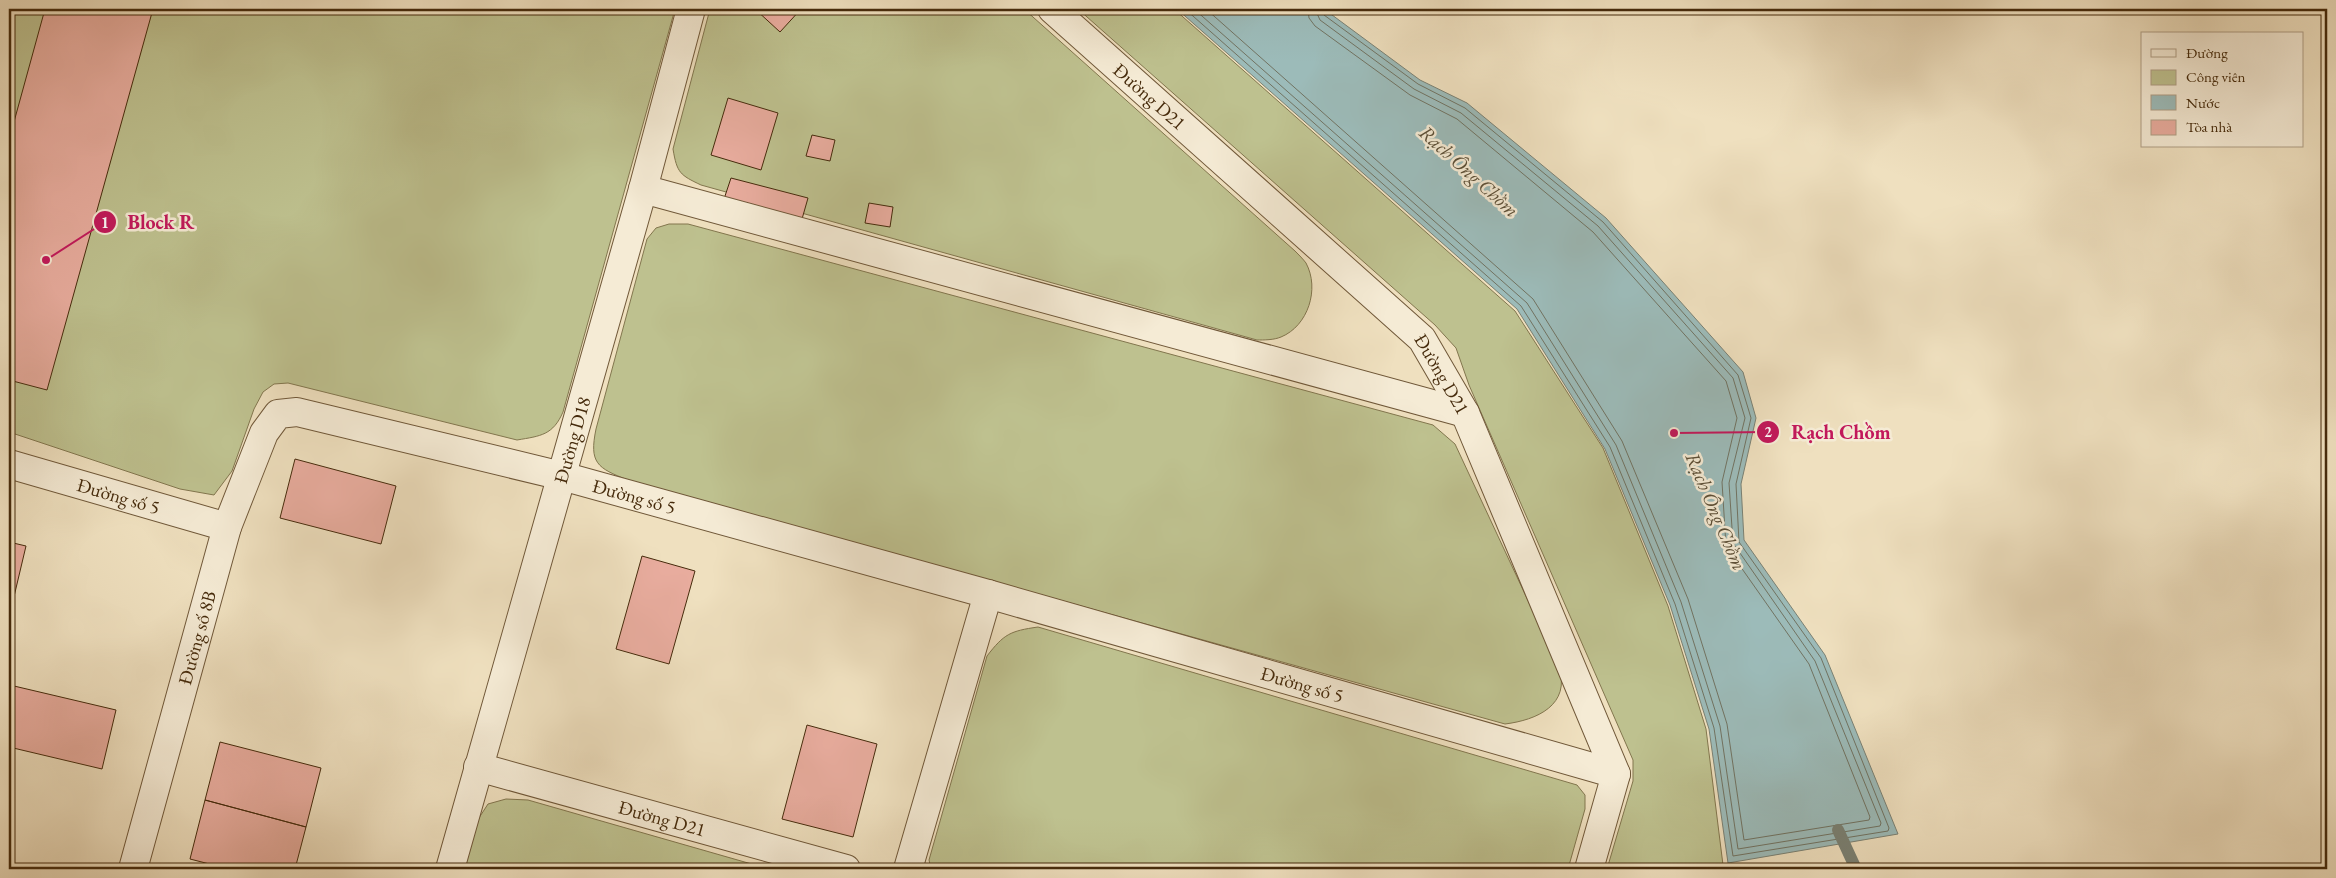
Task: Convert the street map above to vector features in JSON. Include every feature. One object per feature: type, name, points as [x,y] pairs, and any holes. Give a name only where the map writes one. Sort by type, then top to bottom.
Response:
[{"type":"street","name":"Đường D18","points":[[450,869],[643,190],[691,9]]},
{"type":"street","name":"Đường D21","points":[[1052,9],[1422,339],[1465,413],[1616,774]]},
{"type":"street","points":[[643,190],[1465,413]]},
{"type":"street","name":"Đường số 5","points":[[278,414],[296,412],[562,476],[988,594],[1616,774]]},
{"type":"street","name":"Đường số 8B","points":[[133,869],[227,527],[264,432],[278,414]]},
{"type":"street","name":"Đường số 5","points":[[9,464],[227,527]]},
{"type":"street","points":[[908,869],[988,594]]},
{"type":"street","name":"Đường D21","points":[[478,767],[846,869]]},
{"type":"street","points":[[1589,869],[1616,774]]},
{"type":"green space","points":[[9,9],[675,9],[563,412],[555,426],[545,433],[517,440],[288,383],[274,384],[263,392],[254,409],[232,471],[214,495],[180,489],[9,432]]},
{"type":"green space","points":[[710,9],[1024,9],[1302,258],[1310,273],[1312,284],[1309,306],[1304,316],[1290,332],[1281,337],[1257,340],[694,182],[684,176],[678,168],[673,149]]},
{"type":"green space","points":[[1078,9],[1174,9],[1515,311],[1603,448],[1668,606],[1706,729],[1722,869],[1607,869],[1633,781],[1633,760],[1469,385],[1456,348],[1435,325]]},
{"type":"green space","points":[[669,224],[688,224],[1433,425],[1455,444],[1559,667],[1561,680],[1560,691],[1556,701],[1529,719],[1505,724],[628,480],[609,472],[602,468],[595,457],[594,440],[596,429],[647,239],[656,228]]},
{"type":"green space","points":[[1038,627],[1577,785],[1585,795],[1585,809],[1568,869],[931,869],[929,860],[987,656],[1008,635]]},
{"type":"green space","points":[[506,799],[528,800],[769,869],[463,869],[475,824],[488,804]]},
{"type":"water","points":[[1177,9],[1324,9],[1420,80],[1467,103],[1606,218],[1743,372],[1756,418],[1741,484],[1744,540],[1825,655],[1898,834],[1728,863],[1709,729],[1670,605],[1605,449],[1517,309]]},
{"type":"building","points":[[45,9],[153,9],[47,390],[9,380],[9,140]]},
{"type":"building","points":[[755,9],[801,9],[780,32]]},
{"type":"building","points":[[728,98],[778,113],[761,170],[711,155]]},
{"type":"building","points":[[812,135],[835,140],[830,161],[806,156]]},
{"type":"building","points":[[731,178],[808,198],[802,219],[724,199]]},
{"type":"building","points":[[869,203],[893,207],[890,227],[865,223]]},
{"type":"building","points":[[295,459],[396,486],[381,544],[280,518]]},
{"type":"building","points":[[9,542],[26,546],[12,605],[9,604]]},
{"type":"building","points":[[642,556],[695,571],[669,664],[616,649]]},
{"type":"building","points":[[14,686],[116,710],[102,769],[9,747],[9,709]]},
{"type":"building","points":[[807,725],[877,744],[853,837],[782,819]]},
{"type":"building","points":[[220,742],[321,768],[306,827],[205,800]]},
{"type":"building","points":[[205,800],[306,827],[295,869],[229,869],[190,859]]},
{"type":"waterway","name":"Rạch Ông Chồm","points":[[1838,830],[1856,869]]},
{"type":"place","name":"Block R","points":[[46,260]]},
{"type":"place","name":"Rạch Chồm","points":[[1674,433]]}]
